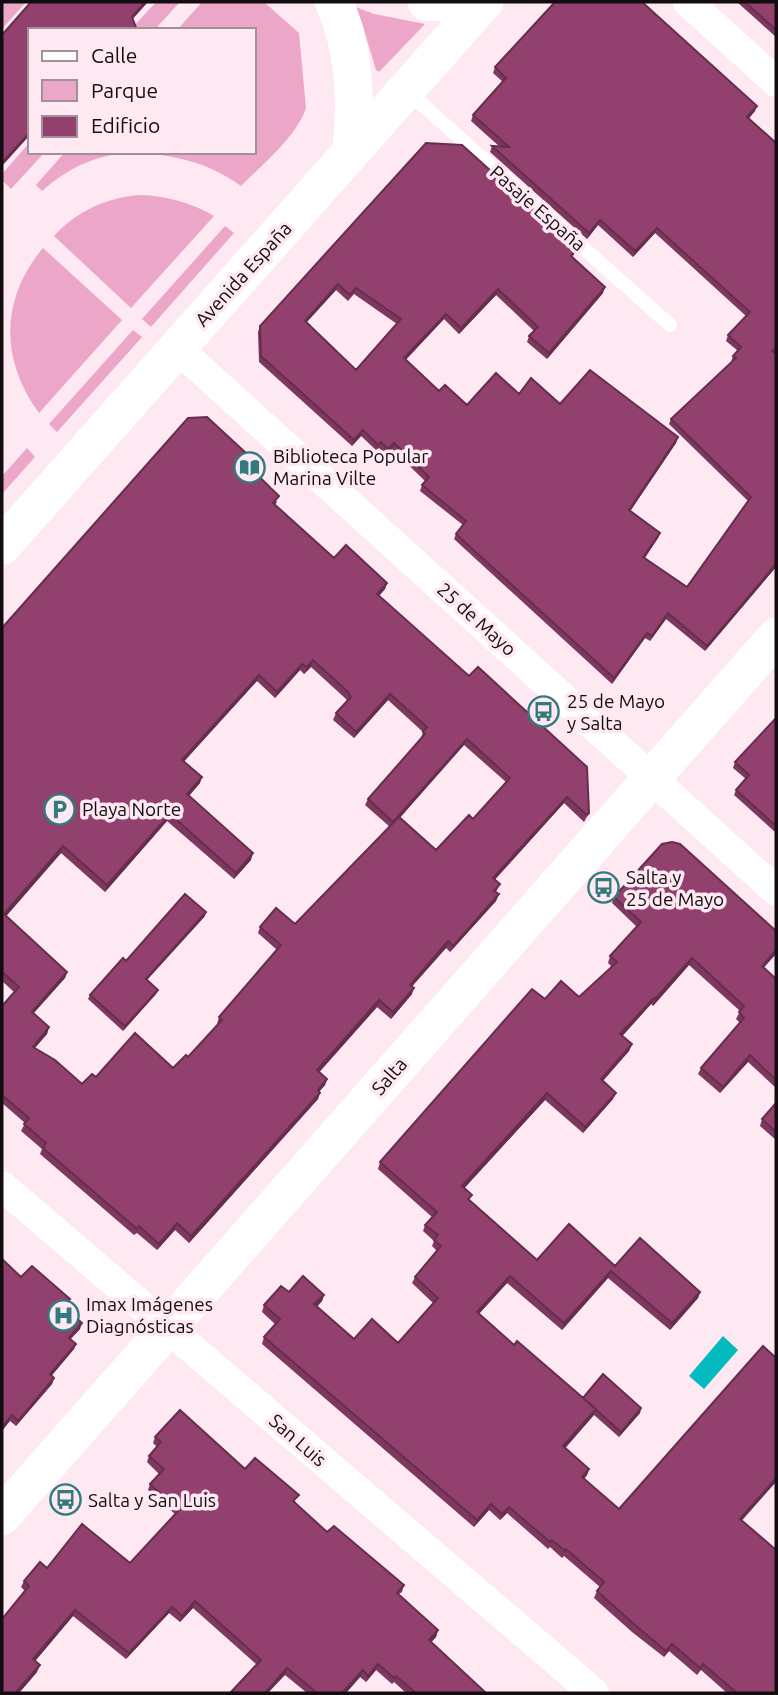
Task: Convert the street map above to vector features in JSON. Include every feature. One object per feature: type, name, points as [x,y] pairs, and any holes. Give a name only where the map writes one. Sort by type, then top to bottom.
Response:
[{"type":"main road","points":[[334,2],[345,36],[352,73],[354,130],[351,152]]},
{"type":"main road","points":[[427,2],[472,2]]},
{"type":"main road","name":"Avenida España","points":[[2,545],[484,2]]},
{"type":"main road","name":"Salta","points":[[2,1516],[776,637]]},
{"type":"street","points":[[688,2],[776,82]]},
{"type":"street","name":"25 de Mayo","points":[[177,348],[776,891]]},
{"type":"street","name":"San Luis","points":[[2,1186],[594,1693]]},
{"type":"lane","name":"Pasaje España","points":[[405,90],[670,325]]},
{"type":"green space","points":[[2,2],[26,2],[2,29]]},
{"type":"green space","points":[[156,2],[180,2],[159,28],[133,27]]},
{"type":"green space","points":[[202,2],[264,2],[299,33],[306,108],[287,139],[241,186],[203,165],[154,154],[256,154],[256,28],[179,28]]},
{"type":"green space","points":[[353,6],[374,14],[425,24],[379,72],[376,70],[362,23]]},
{"type":"green space","points":[[28,144],[28,154],[43,154],[11,189],[2,180],[2,174]]},
{"type":"green space","points":[[63,154],[119,154],[84,164],[63,175],[42,191],[36,185]]},
{"type":"green space","points":[[139,195],[178,201],[214,216],[131,308],[54,236],[72,219],[93,207],[115,199]]},
{"type":"green space","points":[[225,226],[234,233],[151,327],[142,319]]},
{"type":"green space","points":[[43,248],[122,320],[39,413],[17,372],[10,330],[19,288]]},
{"type":"green space","points":[[133,330],[142,337],[57,432],[49,424]]},
{"type":"green space","points":[[27,448],[35,457],[2,494],[2,476]]},
{"type":"water","points":[[723,1336],[738,1350],[704,1389],[689,1376]]},
{"type":"building","points":[[31,2],[145,2],[132,17],[136,28],[28,28],[28,134],[2,163],[2,35]]},
{"type":"building","points":[[555,2],[642,2],[757,106],[747,117],[776,143],[776,348],[772,351],[776,354],[776,564],[707,646],[668,613],[652,636],[647,633],[614,678],[456,534],[466,521],[422,485],[429,477],[394,443],[388,449],[381,442],[378,445],[363,430],[354,440],[261,356],[260,326],[426,143],[462,145],[577,248],[571,256],[605,287],[549,353],[529,336],[538,327],[498,289],[461,328],[446,314],[404,358],[439,391],[445,385],[467,405],[496,373],[519,394],[531,378],[560,404],[590,370],[678,437],[629,510],[660,533],[643,557],[687,587],[751,497],[671,419],[736,358],[733,356],[741,347],[728,335],[750,312],[657,228],[635,251],[600,220],[589,233],[492,146],[509,147],[473,115],[506,78],[495,67]],"holes":[[[338,284],[350,295],[356,288],[401,319],[356,370],[305,321]]]},
{"type":"building","points":[[745,2],[776,2],[776,30]]},
{"type":"building","points":[[207,417],[247,454],[241,459],[279,496],[273,503],[334,558],[346,545],[387,583],[377,594],[469,676],[478,667],[587,767],[589,813],[587,815],[567,797],[493,878],[500,884],[494,891],[499,894],[453,946],[448,941],[410,985],[414,988],[393,1012],[379,1000],[317,1070],[327,1079],[318,1090],[320,1093],[191,1236],[177,1223],[159,1244],[139,1226],[137,1229],[43,1148],[46,1143],[24,1124],[29,1118],[2,1095],[2,1006],[19,987],[2,972],[2,628],[188,418]],"holes":[[[313,660],[351,697],[336,713],[356,732],[390,694],[427,727],[423,732],[425,734],[368,799],[393,822],[467,739],[510,778],[473,819],[469,815],[436,850],[399,817],[295,924],[276,908],[260,927],[281,945],[219,1017],[222,1020],[188,1057],[186,1055],[173,1068],[135,1033],[96,1077],[92,1074],[82,1084],[55,1060],[33,1047],[49,1027],[32,1012],[67,972],[4,914],[63,846],[107,885],[170,814],[236,873],[253,853],[187,794],[202,777],[182,760],[259,675],[277,692],[302,664],[307,667]]]},
{"type":"building","points":[[776,718],[776,826],[736,790],[749,775],[735,762]]},
{"type":"building","points":[[662,844],[680,844],[776,931],[776,950],[762,966],[776,979],[776,1080],[750,1055],[723,1087],[701,1068],[744,1018],[739,1012],[744,1006],[692,958],[620,1034],[632,1044],[601,1079],[616,1093],[585,1127],[547,1093],[462,1186],[472,1195],[468,1199],[537,1260],[569,1224],[615,1266],[640,1238],[700,1292],[672,1323],[611,1271],[564,1323],[510,1276],[477,1312],[514,1345],[517,1341],[596,1409],[563,1446],[589,1469],[582,1477],[619,1509],[763,1346],[776,1358],[776,1478],[740,1519],[776,1550],[776,1693],[737,1693],[703,1664],[700,1668],[672,1644],[666,1651],[597,1591],[604,1582],[566,1549],[565,1551],[552,1540],[550,1542],[509,1507],[502,1514],[491,1504],[477,1520],[264,1337],[280,1319],[264,1305],[281,1286],[289,1292],[303,1276],[324,1295],[314,1304],[354,1339],[372,1319],[398,1343],[438,1298],[415,1277],[441,1246],[434,1240],[438,1235],[425,1225],[437,1212],[380,1162],[532,989],[545,999],[561,981],[579,997],[617,962],[610,956],[641,922],[614,897]]},
{"type":"building","points":[[185,894],[206,912],[146,979],[158,990],[125,1026],[90,995],[123,958],[126,961]]},
{"type":"building","points":[[776,1103],[776,1132],[762,1119]]},
{"type":"building","points":[[2,1259],[21,1277],[32,1266],[70,1299],[63,1306],[82,1323],[69,1338],[76,1344],[50,1374],[54,1378],[18,1421],[12,1415],[2,1427]]},
{"type":"building","points":[[603,1374],[641,1408],[621,1432],[583,1398]]},
{"type":"building","points":[[180,1410],[245,1469],[255,1458],[299,1495],[293,1501],[327,1532],[334,1526],[404,1585],[397,1593],[438,1630],[429,1640],[486,1693],[416,1693],[378,1664],[368,1676],[363,1670],[342,1693],[317,1693],[287,1668],[265,1693],[230,1693],[261,1660],[195,1601],[182,1616],[172,1607],[129,1653],[75,1610],[33,1659],[40,1665],[15,1693],[2,1693],[2,1619],[29,1586],[24,1581],[40,1562],[47,1568],[82,1524],[130,1563],[179,1510],[150,1484],[164,1469],[149,1456],[161,1442],[155,1437]]},
{"type":"place","name":"Biblioteca Popular Marina Vilte","points":[[250,467]]},
{"type":"place","name":"25 de Mayo y Salta","points":[[544,712]]},
{"type":"place","name":"Playa Norte","points":[[59,809]]},
{"type":"place","name":"Salta y 25 de Mayo","points":[[603,888]]},
{"type":"place","name":"Imax Imágenes Diagnósticas","points":[[63,1315]]},
{"type":"place","name":"Salta y San Luis","points":[[65,1500]]}]
